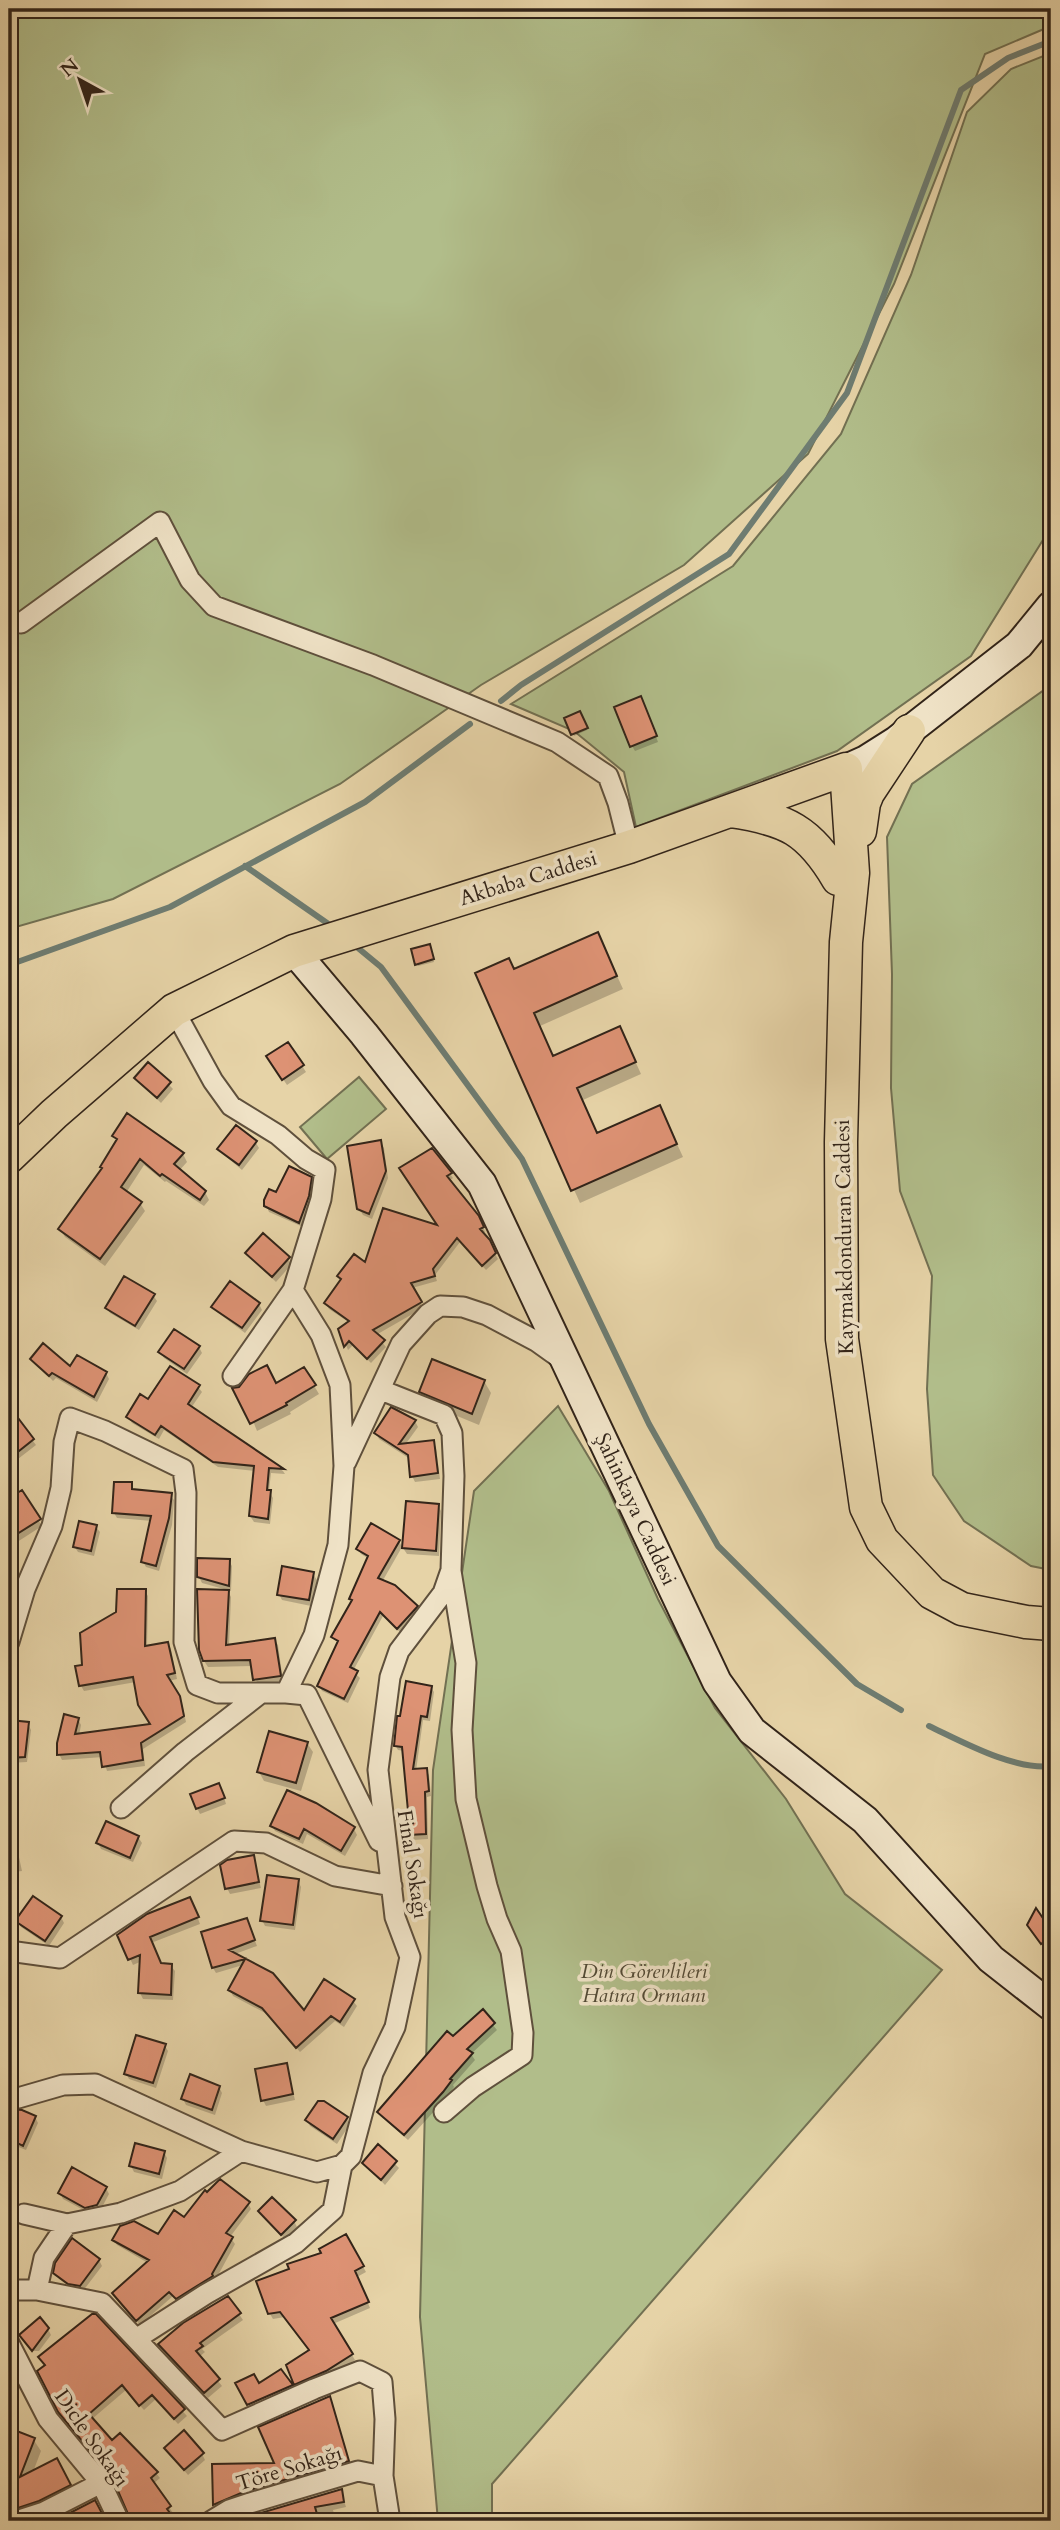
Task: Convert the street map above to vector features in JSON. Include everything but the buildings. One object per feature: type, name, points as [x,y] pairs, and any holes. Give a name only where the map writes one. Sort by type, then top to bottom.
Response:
[{"type":"main road","points":[[845,876],[868,793],[909,731]]},
{"type":"main road","points":[[835,773],[845,876]]},
{"type":"main road","name":"Akbaba Caddesi","points":[[9,1157],[54,1114],[174,1010],[293,951],[629,847],[835,773]]},
{"type":"main road","points":[[729,811],[755,814],[800,832],[845,876]]},
{"type":"main road","name":"Kaymakdonduran Caddesi","points":[[845,876],[841,1142],[842,1339],[866,1507],[882,1540],[932,1593],[962,1609],[1026,1622],[1051,1624]]},
{"type":"street","points":[[21,623],[160,522],[190,580],[214,606],[373,665],[557,742],[608,776],[629,847]]},
{"type":"street","name":"Akbaba Caddesi","points":[[835,773],[866,760],[909,731],[1019,645],[1051,606]]},
{"type":"street","name":"Şahinkaya Caddesi","points":[[293,951],[364,1034],[482,1184],[716,1682],[752,1731],[865,1820],[991,1959],[1051,2006]]},
{"type":"street","points":[[174,1010],[213,1081],[231,1107],[278,1135],[306,1159],[326,1170],[321,1199],[293,1290],[233,1376]]},
{"type":"street","points":[[286,1693],[314,1635],[338,1545],[344,1466],[340,1385],[321,1335],[293,1290]]},
{"type":"street","points":[[344,1466],[401,1344],[428,1314],[440,1306],[463,1307],[487,1315],[526,1335],[567,1363]]},
{"type":"street","name":"Final Sokağı","points":[[136,2339],[206,2294],[296,2244],[333,2210],[342,2165],[351,2156],[373,2073],[395,2027],[410,1957],[395,1917],[378,1770],[390,1678],[399,1651],[443,1593],[451,1570],[454,1476],[452,1433],[444,1415],[381,1390]]},
{"type":"street","points":[[9,1624],[17,1588],[52,1526],[61,1488],[64,1442],[70,1418],[105,1431],[183,1469],[186,1493],[184,1642],[197,1685],[218,1693],[307,1695],[388,1860]]},
{"type":"street","points":[[444,2112],[473,2087],[522,2055],[523,2033],[511,1951],[487,1886],[466,1799],[462,1730],[466,1663],[451,1570]]},
{"type":"street","points":[[9,1642],[17,1588]]},
{"type":"street","points":[[121,1808],[185,1752],[261,1693]]},
{"type":"street","points":[[9,1951],[60,1958],[234,1841],[266,1843],[335,1876],[392,1886]]},
{"type":"street","points":[[9,2094],[18,2098],[63,2085],[95,2084],[240,2151],[317,2172],[342,2165]]},
{"type":"street","points":[[24,2214],[67,2224],[121,2213],[180,2191],[240,2151]]},
{"type":"street","points":[[37,2290],[44,2258],[67,2224]]},
{"type":"street","points":[[9,2290],[37,2290],[102,2303],[222,2430],[359,2371],[382,2382],[383,2476],[390,2521]]},
{"type":"street","name":"Dicle Sokağı","points":[[9,2343],[48,2419],[101,2483],[119,2521]]},
{"type":"street","name":"Töre Sokağı","points":[[211,2521],[229,2510],[358,2471],[383,2476]]},
{"type":"street","points":[[16,2521],[44,2512],[101,2483]]},
{"type":"green space","points":[[9,9],[1051,9],[1051,26],[985,54],[894,284],[808,454],[684,565],[481,685],[340,784],[113,899],[9,929]]},
{"type":"green space","points":[[1051,53],[1051,527],[971,656],[837,751],[636,827],[624,772],[574,731],[511,704],[733,566],[841,434],[911,275],[967,112],[1011,69]]},
{"type":"green space","points":[[1051,685],[1051,1570],[1031,1566],[964,1521],[933,1475],[927,1389],[932,1276],[900,1191],[891,1088],[892,974],[887,837],[912,784]]},
{"type":"green space","points":[[359,1077],[386,1109],[327,1159],[300,1127]]},
{"type":"green space","name":"Din Görevlileri Hatıra Ormanı","points":[[558,1406],[609,1491],[658,1599],[715,1708],[786,1799],[845,1894],[942,1970],[492,2484],[492,2521],[438,2521],[420,2317],[433,1770],[474,1491]]},
{"type":"waterway","points":[[501,701],[521,685],[729,554],[847,393],[961,90],[1008,58],[1051,41]]},
{"type":"waterway","points":[[9,965],[170,907],[365,802],[470,724]]},
{"type":"waterway","points":[[245,866],[327,923]]},
{"type":"waterway","points":[[358,948],[381,967],[522,1159],[649,1424],[718,1546],[857,1684],[901,1710]]},
{"type":"waterway","points":[[929,1726],[1005,1759],[1021,1764],[1051,1766]]}]
